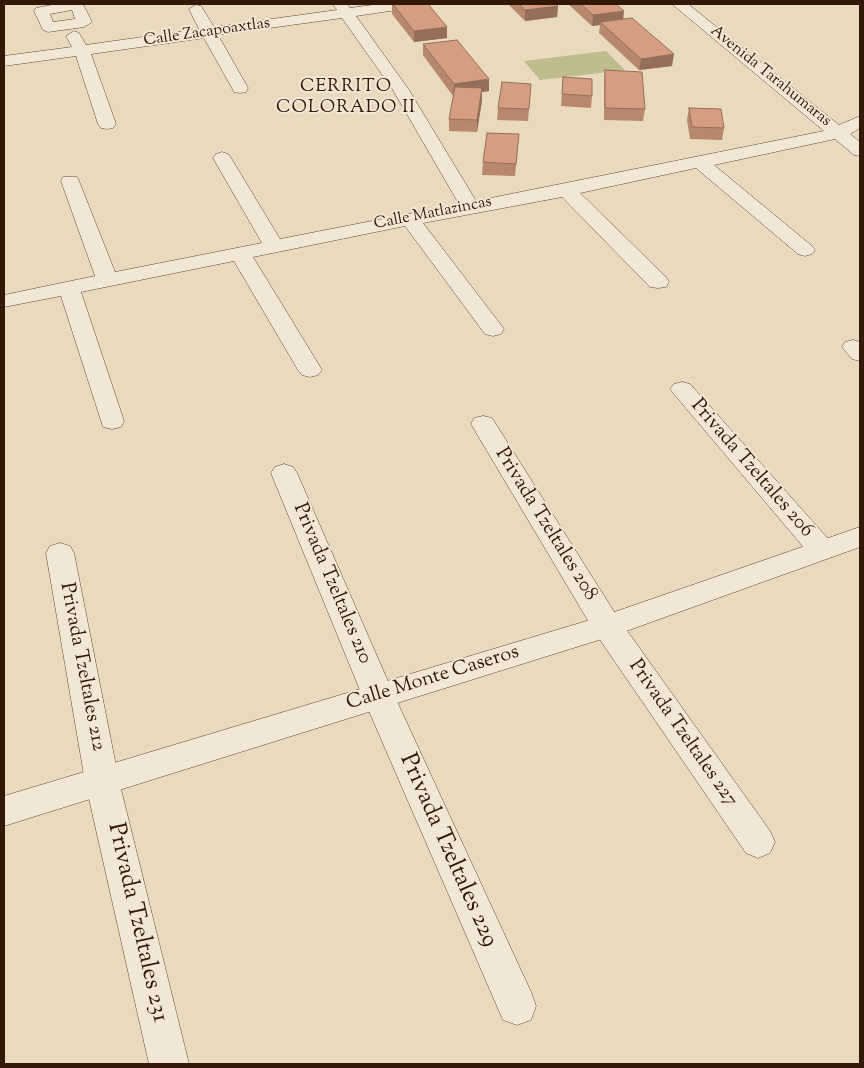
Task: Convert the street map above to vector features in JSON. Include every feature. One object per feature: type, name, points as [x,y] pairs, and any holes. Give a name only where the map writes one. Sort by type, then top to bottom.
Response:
[{"type":"street","name":"Calle Zacapoaxtlas","points":[[4,61],[209,33],[344,8],[410,4]]},
{"type":"street","name":"Avenida Tarahumaras","points":[[679,4],[860,151]]},
{"type":"street","points":[[180,11],[201,6],[209,33],[240,88]]},
{"type":"street","points":[[344,8],[401,90],[470,207]]},
{"type":"street","points":[[68,24],[82,51],[107,124]]},
{"type":"street","name":"Calle Matlazincas","points":[[4,301],[839,134],[860,121]]},
{"type":"street","points":[[222,158],[274,246]]},
{"type":"street","points":[[700,162],[805,250]]},
{"type":"street","points":[[70,181],[107,280]]},
{"type":"street","points":[[566,190],[658,282]]},
{"type":"street","points":[[410,219],[493,329]]},
{"type":"street","points":[[240,253],[310,370]]},
{"type":"street","points":[[69,288],[112,421]]},
{"type":"street","name":"Privada Tzeltales 206","points":[[682,389],[820,549]]},
{"type":"street","name":"Privada Tzeltales 208","points":[[484,424],[607,626]]},
{"type":"street","name":"Privada Tzeltales 210","points":[[284,473],[378,696]]},
{"type":"street","name":"Calle Monte Caseros","points":[[4,811],[607,626],[820,549],[860,537]]},
{"type":"street","name":"Privada Tzeltales 212","points":[[60,553],[102,781]]},
{"type":"street","name":"Privada Tzeltales 227","points":[[607,626],[758,842]]},
{"type":"street","name":"Privada Tzeltales 229","points":[[378,696],[517,1006]]},
{"type":"street","name":"Privada Tzeltales 231","points":[[102,781],[169,1064]]},
{"type":"shaded area","points":[[606,51],[625,70],[540,80],[524,61]]},
{"type":"building","points":[[393,4],[428,4],[447,27],[414,31]]},
{"type":"building","points":[[519,4],[556,4],[558,6],[525,10]]},
{"type":"building","points":[[581,4],[616,4],[624,11],[593,15]]},
{"type":"building","points":[[632,18],[674,54],[641,59],[600,22]]},
{"type":"building","points":[[457,40],[489,79],[454,84],[423,44]]},
{"type":"building","points":[[605,70],[642,72],[645,109],[605,108]]},
{"type":"building","points":[[563,77],[592,79],[592,96],[562,94]]},
{"type":"building","points":[[502,82],[531,84],[529,109],[498,108]]},
{"type":"building","points":[[455,87],[482,88],[477,120],[449,119]]},
{"type":"building","points":[[689,108],[721,109],[724,128],[692,127]]},
{"type":"building","points":[[487,133],[519,134],[516,164],[483,162]]},
{"type":"district","name":"CERRITO COLORADO II","points":[[346,98]]}]
